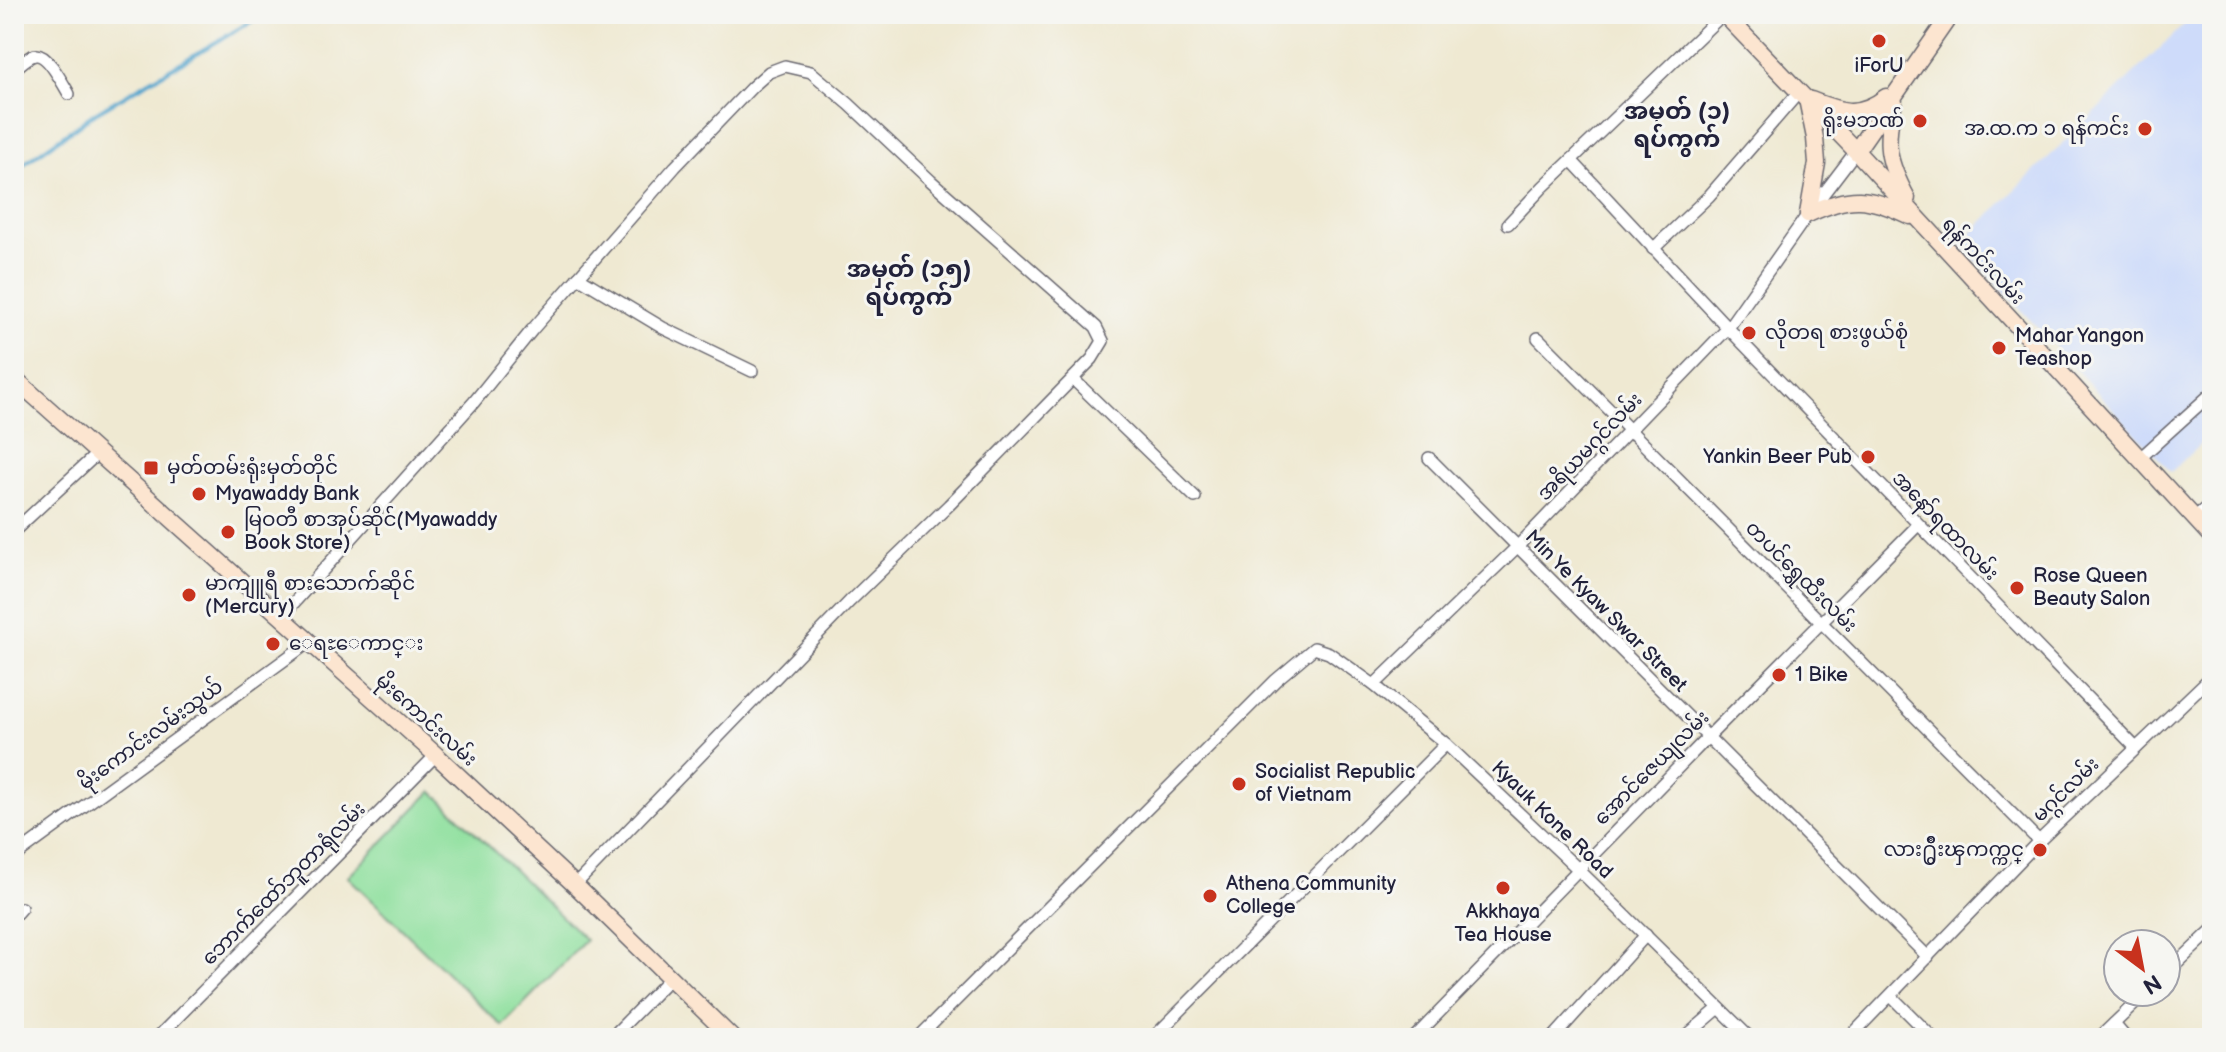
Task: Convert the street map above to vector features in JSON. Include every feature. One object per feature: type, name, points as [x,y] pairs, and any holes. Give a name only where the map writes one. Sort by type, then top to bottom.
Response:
[{"type":"main road","name":"ရန်ကင်းလမ်း","points":[[1723,14],[1856,151],[2212,537]]},
{"type":"main road","points":[[1856,151],[1951,14]]},
{"type":"main road","points":[[1803,95],[1828,107],[1856,112],[1873,107],[1897,89]]},
{"type":"main road","points":[[1897,89],[1887,147],[1893,170],[1919,221]]},
{"type":"main road","points":[[1803,95],[1815,138],[1817,163],[1808,214]]},
{"type":"main road","points":[[1808,214],[1855,198],[1893,208],[1919,221]]},
{"type":"main road","name":"မိုးကောင်းလမ်း","points":[[14,378],[436,755],[732,1038]]},
{"type":"street","points":[[1508,224],[1723,14]]},
{"type":"street","points":[[14,69],[33,55],[40,55],[46,59],[69,94]]},
{"type":"street","points":[[281,617],[474,402],[675,167],[752,87],[769,72],[785,66],[811,72],[1096,327],[1103,341],[1092,359],[850,601],[575,885]]},
{"type":"street","points":[[1653,249],[1709,196],[1803,95]]},
{"type":"street","name":"အရိယမဂ္ဂင်လမ်း","points":[[1374,685],[1517,547],[1728,328],[1856,151]]},
{"type":"street","name":"အနော်ရထာလမ်း","points":[[1571,160],[1728,328],[2136,748]]},
{"type":"street","points":[[578,277],[663,328],[752,371]]},
{"type":"street","name":"တပင်ရွှေထီးလမ်း","points":[[1538,338],[2039,841]]},
{"type":"street","points":[[1073,379],[1195,497]]},
{"type":"street","points":[[2139,459],[2212,393]]},
{"type":"street","points":[[14,531],[99,452]]},
{"type":"street","name":"Min Ye Kyaw Swar Street","points":[[1429,458],[1928,957]]},
{"type":"street","points":[[2194,518],[2212,503]]},
{"type":"street","name":"အောင်ဇေယျလမ်း","points":[[1414,1038],[1918,525]]},
{"type":"street","name":"မိုးကောင်းလမ်းသွယ်","points":[[14,857],[309,642]]},
{"type":"street","name":"Kyauk Kone Road","points":[[918,1038],[1276,680],[1314,648],[1329,653],[1374,685],[1446,744],[1750,1038]]},
{"type":"street","name":"မဂ္ဂင်လမ်း","points":[[1849,1038],[2039,841],[2212,676]]},
{"type":"street","points":[[1153,1038],[1446,744]]},
{"type":"street","name":"ဘောက်ထော်ဘူတာရုံလမ်း","points":[[157,1038],[436,755]]},
{"type":"street","points":[[2182,959],[2212,930]]},
{"type":"street","points":[[1553,1038],[1646,935]]},
{"type":"street","points":[[611,1038],[670,978]]},
{"type":"street","points":[[1891,996],[1933,1038]]},
{"type":"street","points":[[1684,1038],[1719,1008]]},
{"type":"street","points":[[2099,1038],[2130,1008]]},
{"type":"street","points":[[2114,1024],[2126,1038]]},
{"type":"shaded area","name":"အ.ထ.က ၁ ရန်ကင်း","points":[[2195,14],[2212,14],[2212,433],[2171,472],[1960,244]]},
{"type":"green space","points":[[432,791],[586,940],[502,1026],[348,877]]},
{"type":"waterway","points":[[14,171],[95,113],[264,14]]},
{"type":"place","name":"iForU","points":[[1879,41]]},
{"type":"place","name":"ရိုးမဘဏ်","points":[[1920,121]]},
{"type":"place","name":"အ.ထ.က ၁ ရန်ကင်း","points":[[2145,129]]},
{"type":"place","name":"လိုတရ စားဖွယ်စုံ","points":[[1749,333]]},
{"type":"place","name":"Mahar Yangon Teashop","points":[[1999,348]]},
{"type":"place","name":"Yankin Beer Pub","points":[[1868,457]]},
{"type":"place","name":"မှတ်တမ်းရုံးမှတ်တိုင်","points":[[151,468]]},
{"type":"place","name":"Myawaddy Bank","points":[[199,494]]},
{"type":"place","name":"မြဝတီ စာအုပ်ဆိုင်(Myawaddy Book Store)","points":[[228,532]]},
{"type":"place","name":"Rose Queen Beauty Salon","points":[[2017,588]]},
{"type":"place","name":"မာကျူရီ စားသောက်ဆိုင် (Mercury)","points":[[189,595]]},
{"type":"place","name":"ေရႊေကာင္း","points":[[273,644]]},
{"type":"place","name":"1 Bike","points":[[1779,675]]},
{"type":"place","name":"Socialist Republic of Vietnam","points":[[1239,784]]},
{"type":"place","name":"လား႐ွိဳးၾကက္ကင္","points":[[2040,850]]},
{"type":"place","name":"Akkhaya Tea House","points":[[1503,888]]},
{"type":"place","name":"Athena Community College","points":[[1210,896]]},
{"type":"district","name":"အမှတ် (၁) ရပ်ကွက်","points":[[1677,125]]},
{"type":"district","name":"အမှတ် (၁၅) ရပ်ကွက်","points":[[909,283]]}]
